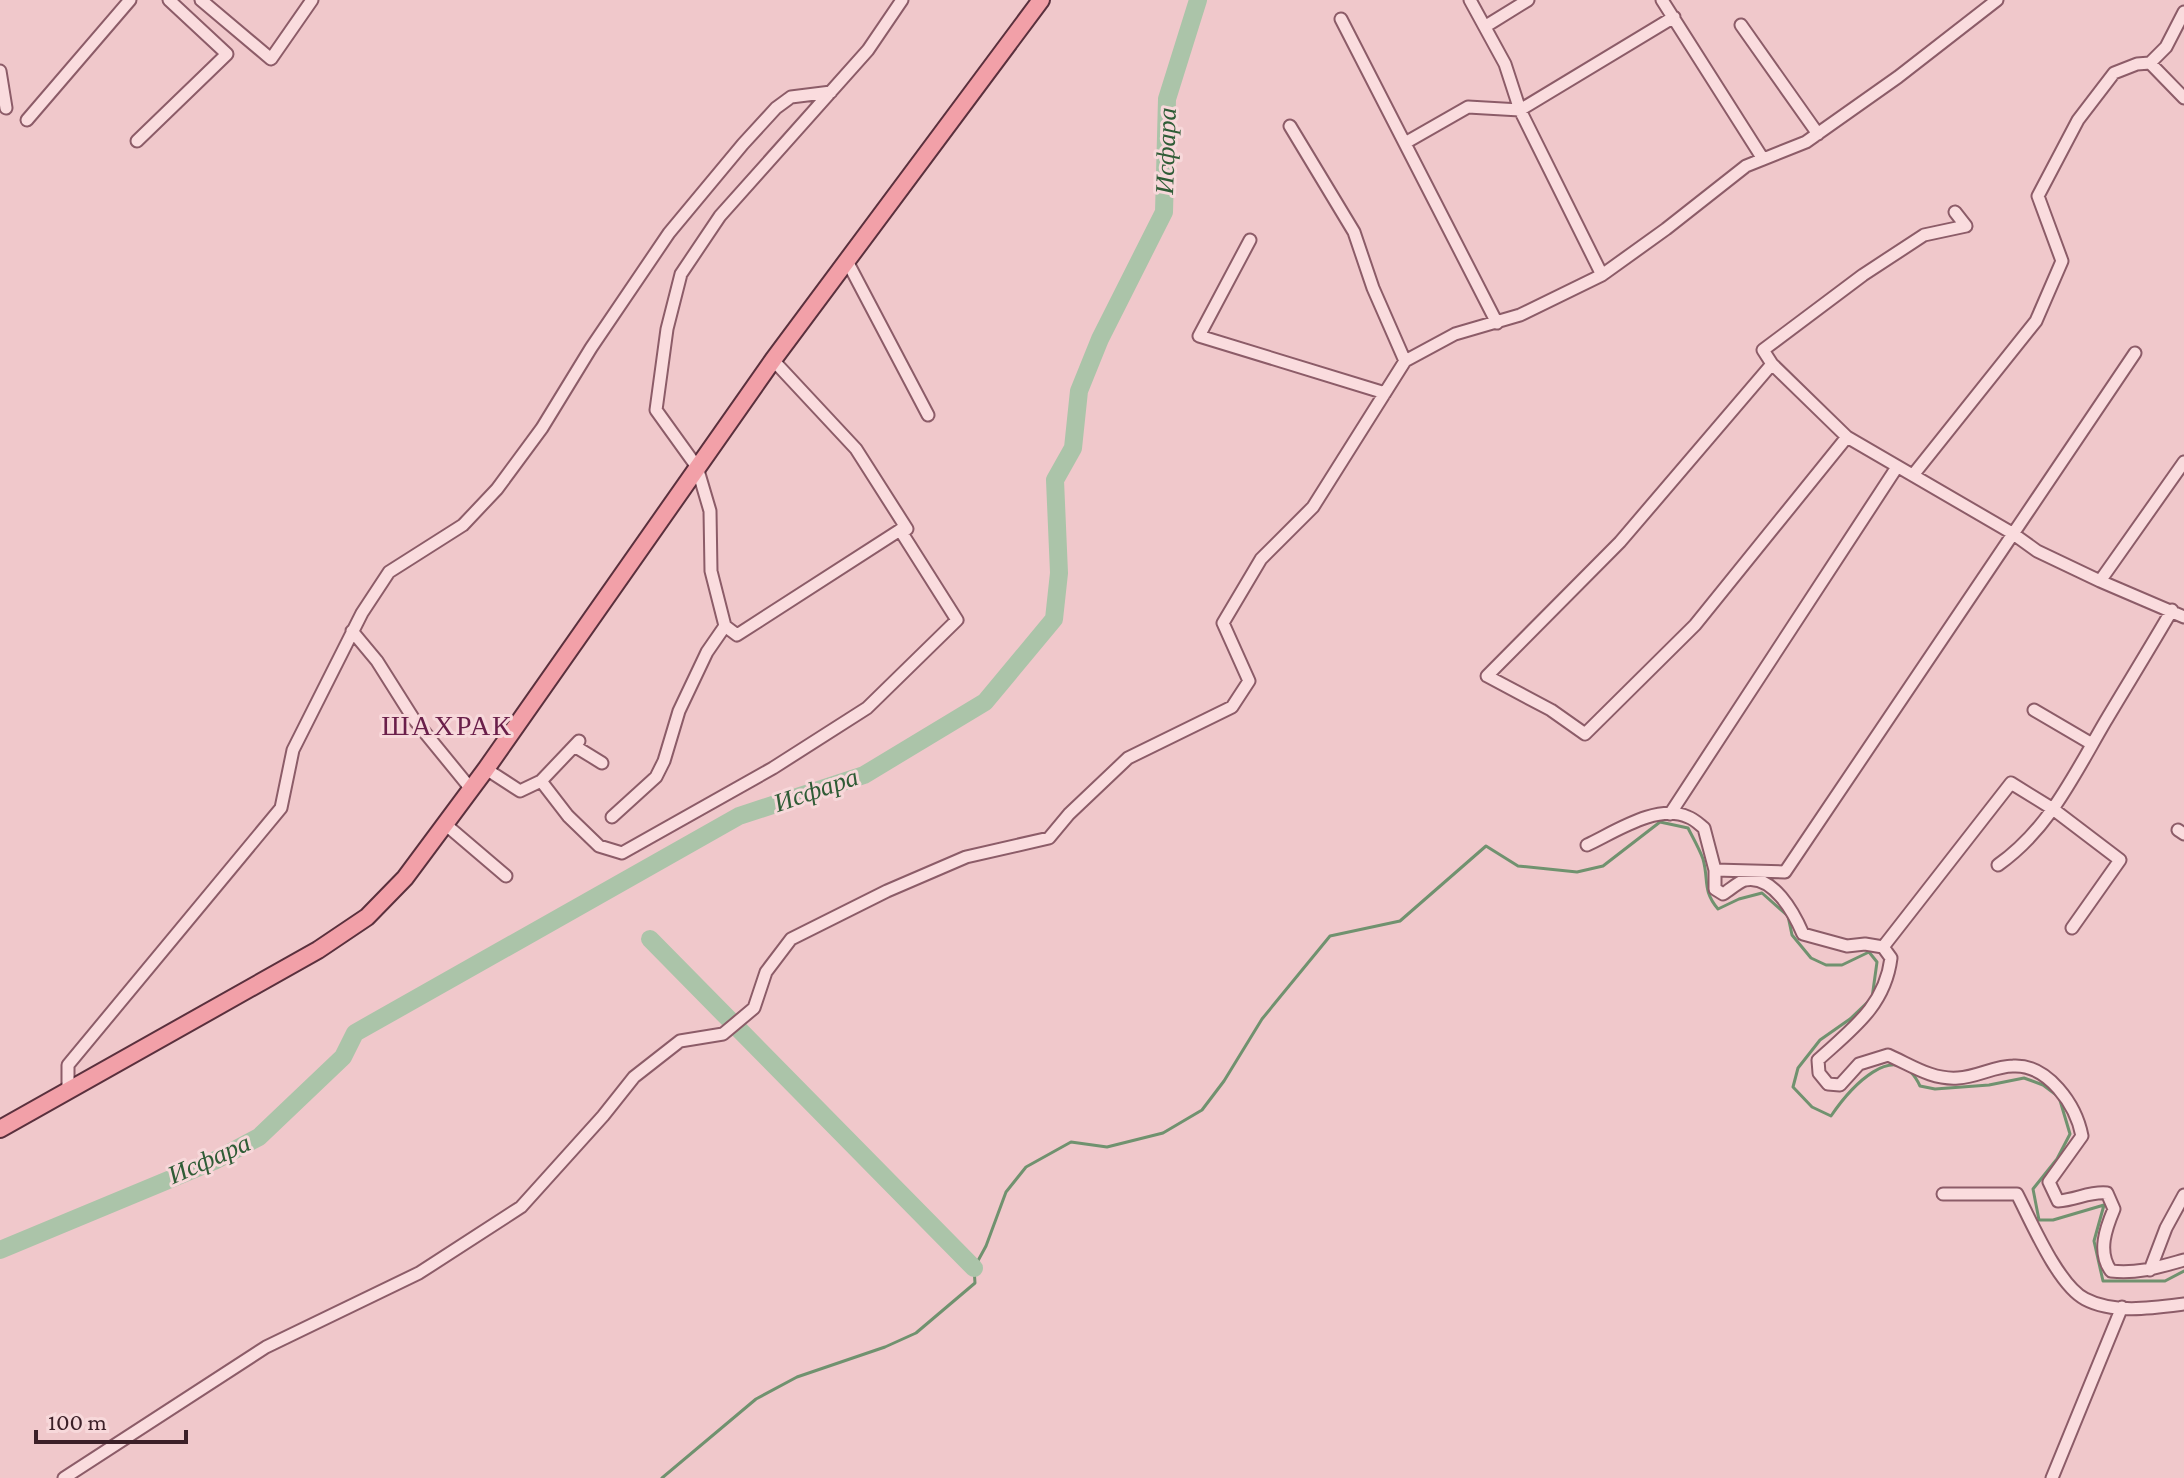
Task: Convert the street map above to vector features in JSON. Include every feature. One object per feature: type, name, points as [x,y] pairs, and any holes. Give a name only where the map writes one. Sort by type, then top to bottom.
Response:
[{"type":"main road","points":[[0,1129],[318,950],[367,917],[405,878],[486,769],[773,360],[1041,0]]},
{"type":"street","points":[[27,120],[130,0]]},
{"type":"street","points":[[137,141],[227,54],[169,0]]},
{"type":"street","points":[[201,0],[271,59],[312,0]]},
{"type":"street","points":[[773,360],[856,449],[907,529],[900,530],[737,635],[725,626],[711,571],[710,511],[697,467],[656,410],[667,329],[681,274],[720,216],[868,50],[902,0]]},
{"type":"street","points":[[1470,0],[1505,64],[1520,110],[1602,275]]},
{"type":"street","points":[[1486,26],[1528,0]]},
{"type":"street","points":[[1662,0],[1763,159]]},
{"type":"street","points":[[64,1478],[266,1347],[419,1273],[521,1207],[634,1077],[680,1041],[723,1034],[754,1008],[766,972],[791,939],[887,891],[966,857],[1049,838],[1069,814],[1128,758],[1232,707],[1249,681],[1223,623],[1261,559],[1313,507],[1405,361],[1455,334],[1520,315],[1602,275],[1746,166],[1806,142],[1818,134],[1997,0]]},
{"type":"street","points":[[1913,475],[2036,321],[2062,261],[2038,196],[2071,133],[2114,73],[2137,64],[2150,63],[2166,47],[2184,12]]},
{"type":"street","points":[[1405,143],[1468,107],[1520,110],[1674,17]]},
{"type":"street","points":[[1341,19],[1497,323]]},
{"type":"street","points":[[1741,25],[1818,134]]},
{"type":"street","points":[[2150,63],[2184,98]]},
{"type":"street","points":[[0,71],[6,108]]},
{"type":"street","points":[[68,1091],[68,1065],[281,808],[293,750],[352,631],[389,572],[463,525],[497,489],[542,428],[591,348],[669,233],[776,108],[791,97],[831,92]]},
{"type":"street","points":[[1290,126],[1354,232],[1373,288],[1405,361]]},
{"type":"street","points":[[1955,212],[1966,226],[1924,235],[1863,275],[1763,350],[1772,364],[1847,437],[2012,533],[2037,551],[2184,617]]},
{"type":"street","points":[[1250,240],[1199,336],[1385,393]]},
{"type":"street","points":[[847,261],[928,415]]},
{"type":"street","points":[[1715,870],[1785,872],[2135,353]]},
{"type":"street","points":[[1772,364],[1620,542],[1487,676],[1551,710],[1585,734],[1695,625],[1847,437]]},
{"type":"street","points":[[2100,581],[2184,462]]},
{"type":"street","points":[[1670,814],[1897,467]]},
{"type":"street","points":[[541,781],[568,816],[599,846],[622,853],[773,768],[867,708],[957,620],[900,530]]},
{"type":"street","points":[[1998,865],[2020,850],[2053,809],[2172,610]]},
{"type":"street","points":[[612,817],[656,777],[679,711],[707,652],[725,626]]},
{"type":"street","points":[[352,631],[377,661],[413,718],[471,789]]},
{"type":"street","points":[[2034,710],[2092,744]]},
{"type":"street","points":[[486,769],[520,791],[541,781],[578,744],[602,763]]},
{"type":"street","points":[[1883,947],[2011,783],[2053,809],[2120,860],[2072,928]]},
{"type":"street","points":[[1587,845],[1664,813],[1687,816],[1704,828],[1715,870],[1715,889],[1723,894],[1743,880],[1761,881],[1781,897],[1803,934],[1847,946],[1865,944],[1883,947],[1891,958],[1889,978],[1876,1004],[1818,1060],[1819,1073],[1828,1084],[1840,1085],[1859,1064],[1888,1055],[1931,1076],[1958,1078],[2010,1066],[2029,1066],[2049,1080],[2067,1099],[2078,1117],[2082,1136],[2049,1182],[2058,1201],[2077,1200],[2095,1191],[2107,1193],[2114,1209],[2103,1243],[2106,1264],[2111,1271],[2131,1273],[2184,1260]]},
{"type":"street","points":[[445,824],[506,876]]},
{"type":"street","points":[[1943,1194],[2017,1194],[2057,1270],[2082,1298],[2107,1307],[2158,1308],[2184,1304]]},
{"type":"street","points":[[2150,1270],[2166,1228],[2184,1195]]},
{"type":"street","points":[[2052,1478],[2122,1307]]},
{"type":"waterway","name":"Исфара","points":[[0,1250],[214,1161],[259,1137],[343,1057],[355,1033],[739,816],[864,775],[985,702],[1054,619],[1059,573],[1055,480],[1073,448],[1079,391],[1100,339],[1164,212],[1167,99],[1198,0]]},
{"type":"waterway","points":[[662,1478],[756,1399],[797,1377],[916,1333],[975,1283],[974,1268],[986,1246],[1006,1192],[1026,1167],[1071,1142],[1107,1147],[1163,1133],[1202,1110],[1224,1081],[1262,1019],[1330,936],[1400,921],[1486,846],[1518,866],[1577,872],[1603,866],[1660,822],[1688,828],[1703,859],[1708,890],[1718,909],[1762,893],[1788,916],[1792,935],[1811,958],[1826,965],[1842,965],[1869,952],[1877,962],[1872,998],[1850,1019],[1820,1040],[1798,1068],[1793,1087],[1812,1107],[1831,1116],[1860,1082],[1886,1066],[1898,1065],[1910,1071],[1920,1086],[1935,1089],[1989,1085],[2024,1078],[2043,1085],[2059,1097],[2070,1134],[2057,1159],[2033,1189],[2039,1220],[2053,1220],[2104,1205],[2094,1241],[2103,1281],[2165,1281],[2184,1271]]},
{"type":"waterway","points":[[650,939],[974,1268]]},
{"type":"district","name":"ШАХРАК","points":[[447,725]]}]
